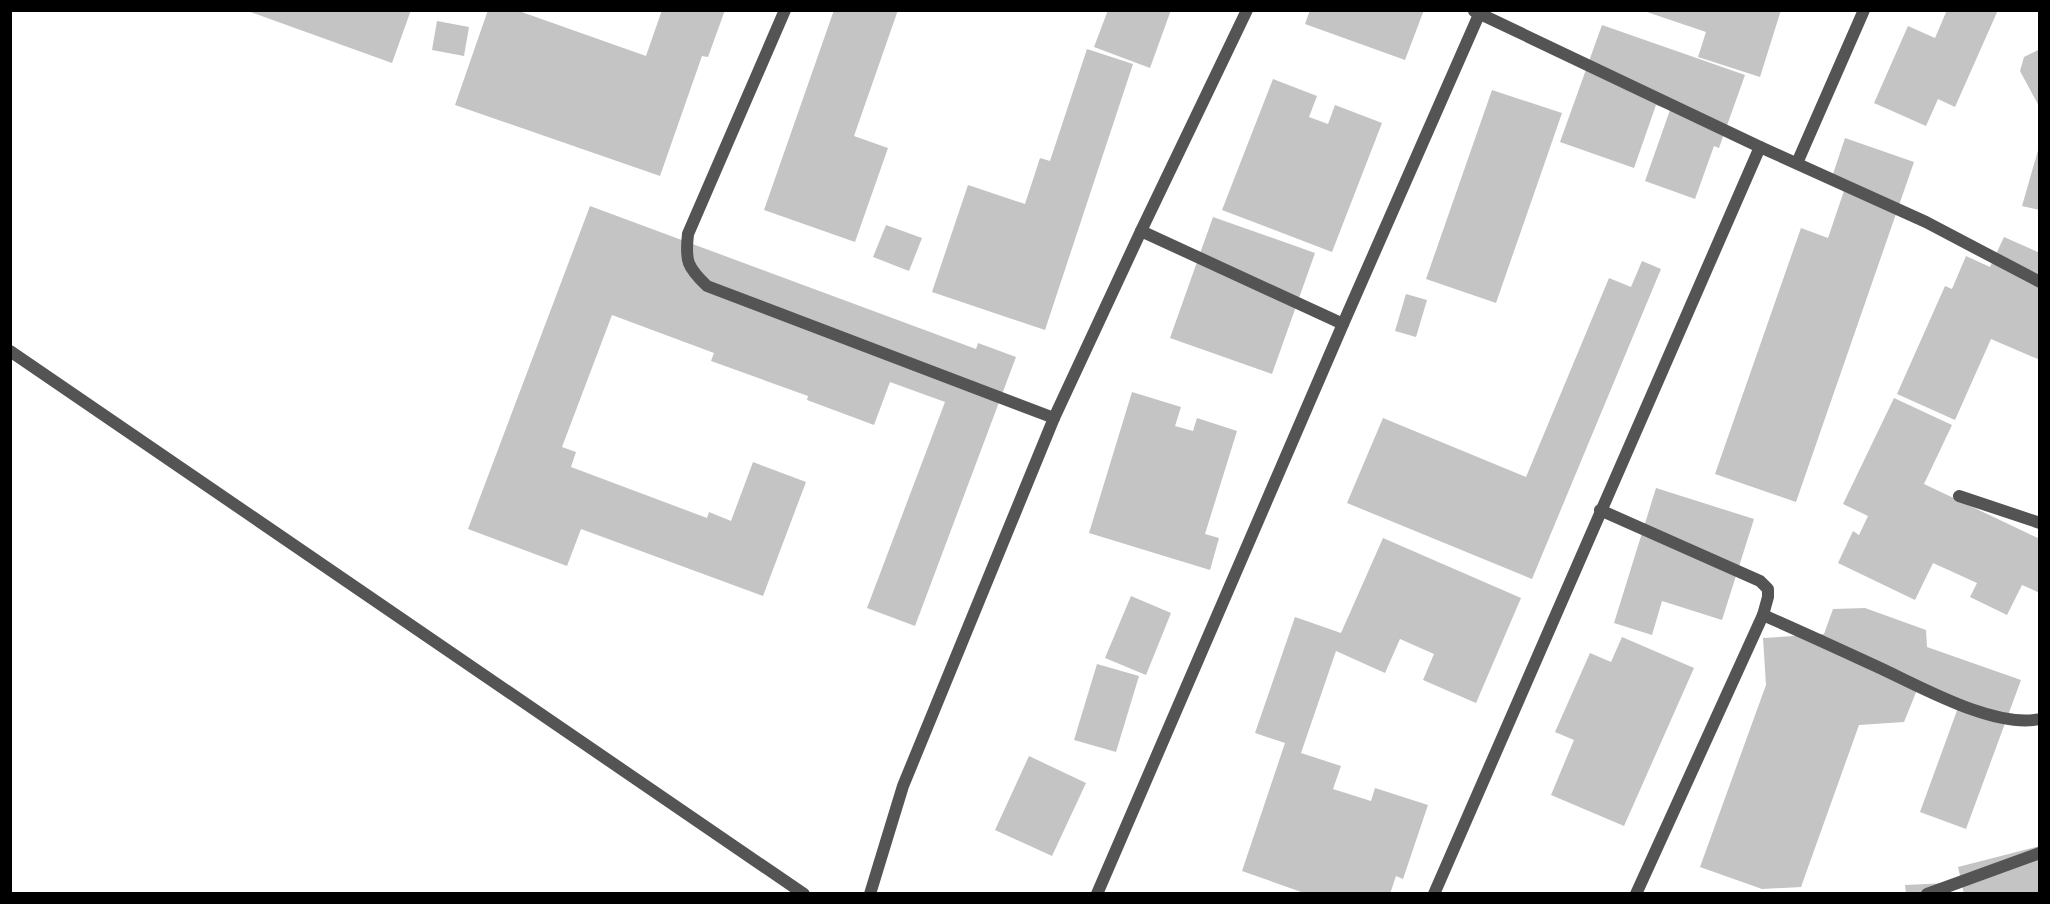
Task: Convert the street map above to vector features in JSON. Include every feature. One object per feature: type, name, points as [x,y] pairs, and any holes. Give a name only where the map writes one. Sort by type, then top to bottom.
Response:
[{"type":"street","points":[[785,10],[688,234],[685,257],[692,272],[708,286],[1054,418]]},
{"type":"street","points":[[870,894],[903,786],[1054,418],[1247,10]]},
{"type":"street","points":[[1797,163],[1864,10]]},
{"type":"street","points":[[1097,894],[1478,12],[1760,147],[1926,222],[2040,282]]},
{"type":"street","points":[[1434,894],[1760,147]]},
{"type":"street","points":[[1141,231],[1343,324]]},
{"type":"street","points":[[10,351],[804,894]]},
{"type":"street","points":[[1959,496],[2040,523]]},
{"type":"street","points":[[1600,510],[1760,581],[1768,589],[1763,615],[1636,894]]},
{"type":"street","points":[[1763,615],[1953,702],[2011,720],[2028,722],[2040,719]]},
{"type":"street","points":[[1927,894],[2040,853]]},
{"type":"building","points":[[245,10],[411,10],[392,63]]},
{"type":"building","points":[[488,10],[516,10],[646,56],[662,10],[725,10],[708,57],[702,56],[660,176],[455,105]]},
{"type":"building","points":[[834,10],[898,10],[854,136],[888,148],[855,242],[764,210]]},
{"type":"building","points":[[1108,10],[1171,10],[1150,68],[1094,47]]},
{"type":"building","points":[[1310,10],[1424,10],[1405,60],[1305,24]]},
{"type":"building","points":[[1641,10],[1781,10],[1760,77],[1698,57],[1706,32]]},
{"type":"building","points":[[1947,10],[1998,10],[1955,107],[1938,99],[1926,126],[1874,103],[1908,26],[1935,38]]},
{"type":"building","points":[[437,21],[469,27],[464,56],[432,50]]},
{"type":"building","points":[[1602,25],[1745,75],[1719,148],[1714,146],[1695,199],[1645,181],[1670,110],[1656,105],[1634,168],[1560,142]]},
{"type":"building","points":[[1087,49],[1133,64],[1045,330],[932,292],[968,185],[1025,204],[1040,158],[1050,161]]},
{"type":"building","points":[[2040,49],[2040,108],[2020,71],[2024,57]]},
{"type":"building","points":[[1273,79],[1317,96],[1309,117],[1328,124],[1335,105],[1382,123],[1332,252],[1222,210]]},
{"type":"building","points":[[1492,90],[1562,113],[1496,303],[1426,279]]},
{"type":"building","points":[[1845,138],[1914,162],[1796,502],[1715,474],[1801,228],[1828,238],[1846,185],[1831,180]]},
{"type":"building","points":[[2040,147],[2040,210],[2022,206]]},
{"type":"building","points":[[590,206],[976,349],[978,343],[1016,357],[915,626],[867,608],[945,402],[890,382],[874,425],[807,400],[808,396],[711,361],[714,353],[612,315],[562,447],[576,452],[571,467],[707,518],[709,512],[731,521],[753,462],[806,482],[763,596],[581,529],[567,566],[468,529]]},
{"type":"building","points":[[1213,217],[1315,253],[1272,374],[1170,338]]},
{"type":"building","points":[[886,225],[922,238],[909,271],[873,257]]},
{"type":"building","points":[[2004,237],[2040,253],[2040,360],[1991,339],[1955,420],[1897,394],[1945,286],[1952,289],[1966,256],[1990,267]]},
{"type":"building","points":[[1642,261],[1661,269],[1532,579],[1347,503],[1383,418],[1526,477],[1609,278],[1631,287]]},
{"type":"building","points":[[1406,294],[1427,300],[1416,337],[1395,331]]},
{"type":"building","points":[[1132,392],[1181,407],[1175,426],[1193,431],[1197,418],[1237,431],[1205,534],[1219,538],[1210,570],[1089,533]]},
{"type":"building","points":[[1894,398],[1952,425],[1924,484],[2040,539],[2040,593],[2022,585],[2007,615],[1970,597],[1977,583],[1933,563],[1915,600],[1838,563],[1853,531],[1859,535],[1868,516],[1843,504]]},
{"type":"building","points":[[1656,488],[1754,519],[1722,620],[1662,601],[1652,635],[1614,623]]},
{"type":"building","points":[[1383,538],[1521,598],[1476,703],[1423,680],[1434,654],[1400,639],[1385,673],[1336,651],[1301,753],[1341,766],[1333,789],[1371,801],[1375,788],[1428,805],[1403,879],[1396,876],[1390,894],[1307,894],[1242,871],[1285,743],[1255,733],[1295,617],[1341,633]]},
{"type":"building","points":[[1131,596],[1171,613],[1146,675],[1105,658]]},
{"type":"building","points":[[1865,608],[1926,630],[1927,647],[2021,680],[1966,829],[1920,812],[1959,705],[1917,690],[1904,722],[1859,725],[1801,887],[1762,889],[1700,867],[1766,685],[1763,638],[1824,634],[1833,609]]},
{"type":"building","points":[[1622,637],[1694,668],[1624,826],[1551,795],[1574,740],[1555,732],[1590,653],[1611,662]]},
{"type":"building","points":[[1097,664],[1139,676],[1116,752],[1074,740]]},
{"type":"building","points":[[1029,756],[1086,783],[1052,856],[995,830]]},
{"type":"building","points":[[2040,846],[2040,892],[1964,894],[1958,867]]},
{"type":"building","points":[[1948,883],[1949,894],[1906,894],[1905,885]]}]
